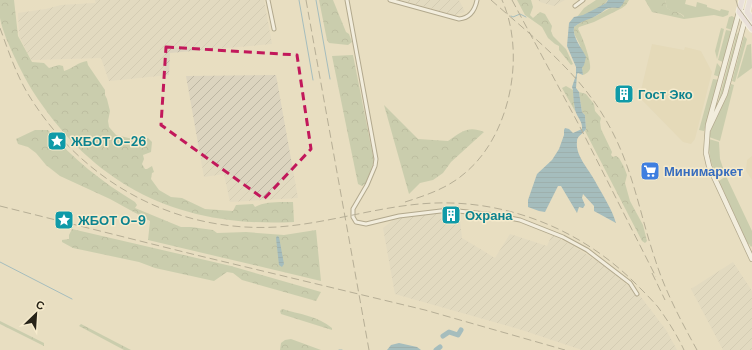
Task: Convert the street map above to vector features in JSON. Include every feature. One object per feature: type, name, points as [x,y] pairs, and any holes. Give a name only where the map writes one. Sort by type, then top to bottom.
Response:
[{"type":"main road","points":[[742,0],[739,12],[752,30]]},
{"type":"main road","points":[[750,0],[747,12],[752,19]]},
{"type":"street","points":[[268,0],[274,29]]},
{"type":"street","points":[[347,0],[376,158],[375,166],[367,185],[352,209],[355,221],[366,224],[399,216],[449,210],[495,215],[520,220],[562,237],[587,250],[630,283],[637,294]]},
{"type":"street","points":[[390,0],[459,19],[469,16],[474,9],[477,0]]},
{"type":"street","points":[[575,6],[583,0]]},
{"type":"street","points":[[708,130],[725,94],[747,12],[739,12],[722,79],[708,125],[706,143],[707,159],[752,259]]},
{"type":"highlighted area","points":[[166,47],[297,55],[311,149],[264,199],[161,125]]},
{"type":"shaded area","points":[[95,0],[264,0],[272,44],[170,53],[169,75],[109,81],[101,58],[31,60],[19,36],[18,13],[61,5],[96,4]]},
{"type":"shaded area","points":[[400,0],[459,0],[465,12],[455,15]]},
{"type":"shaded area","points":[[538,0],[565,0],[554,6]]},
{"type":"shaded area","points":[[652,44],[684,50],[685,47],[701,51],[712,72],[695,139],[691,144],[683,142],[641,99],[641,90]]},
{"type":"shaded area","points":[[276,75],[298,198],[230,202],[224,174],[204,177],[186,76]]},
{"type":"shaded area","points":[[752,156],[752,180],[746,171],[747,160]]},
{"type":"shaded area","points":[[449,211],[459,212],[462,238],[495,258],[510,234],[547,246],[552,235],[570,244],[605,266],[641,297],[666,330],[677,350],[582,350],[522,330],[395,294],[383,228],[392,221],[392,218]]},
{"type":"shaded area","points":[[733,262],[752,291],[752,350],[723,350],[691,289]]},
{"type":"green space","points":[[0,0],[14,0],[18,36],[32,62],[44,63],[49,68],[59,65],[63,66],[64,71],[87,61],[88,65],[105,90],[110,111],[108,121],[109,127],[116,135],[137,140],[148,138],[152,142],[151,152],[143,155],[144,159],[142,164],[145,169],[152,166],[154,172],[152,173],[151,179],[159,190],[171,197],[182,198],[205,209],[233,211],[236,205],[253,204],[255,207],[268,203],[293,202],[294,222],[253,222],[214,218],[177,208],[144,195],[112,176],[83,152],[56,124],[32,90],[18,65],[6,38],[0,18]]},
{"type":"green space","points":[[319,0],[333,0],[346,32],[349,34],[352,42],[348,45],[329,43],[327,40]]},
{"type":"green space","points":[[517,0],[531,0],[533,7],[530,15],[533,18],[540,12],[545,14],[552,26],[551,31],[553,36],[566,49],[573,64],[571,65],[559,50],[559,46],[548,38],[542,27],[525,15]]},
{"type":"green space","points":[[596,0],[608,0],[594,11],[577,17],[584,8]]},
{"type":"green space","points":[[625,0],[629,0],[622,8],[594,22],[579,27],[578,29],[590,61],[589,71],[583,75],[583,52],[574,34],[574,27],[585,19],[596,16],[610,8],[619,6]]},
{"type":"green space","points":[[645,0],[665,0],[667,8],[680,14],[684,17],[684,19],[652,12]]},
{"type":"green space","points":[[665,0],[686,0],[685,4],[696,7],[697,2],[720,11],[721,9],[729,11],[728,15],[723,17],[714,15],[684,19],[682,14],[671,11],[667,8]]},
{"type":"green space","points":[[732,16],[735,18],[732,30],[726,28],[729,17]]},
{"type":"green space","points":[[721,28],[724,29],[717,59],[715,51]]},
{"type":"green space","points":[[726,30],[731,31],[723,62],[718,60]]},
{"type":"green space","points":[[737,33],[738,34],[723,91],[717,106]]},
{"type":"green space","points":[[744,36],[747,39],[735,82],[732,81]]},
{"type":"green space","points":[[751,44],[752,68],[737,79],[747,45]]},
{"type":"green space","points":[[353,55],[374,161],[366,183],[362,186],[358,184],[332,56]]},
{"type":"green space","points":[[717,63],[722,69],[720,77],[714,75]]},
{"type":"green space","points":[[713,79],[719,80],[704,131],[699,130]]},
{"type":"green space","points":[[731,84],[734,85],[720,141],[709,137]]},
{"type":"green space","points":[[566,86],[573,90],[575,111],[562,88]]},
{"type":"green space","points":[[579,92],[586,94],[594,104],[595,111],[601,118],[601,129],[612,152],[611,155],[619,158],[624,167],[627,175],[625,183],[630,201],[643,225],[647,241],[645,243],[642,241],[585,131],[585,115],[582,112]]},
{"type":"green space","points":[[384,105],[418,139],[448,141],[461,132],[469,129],[484,132],[451,162],[443,173],[433,180],[420,183],[409,194]]},
{"type":"green space","points":[[35,130],[48,130],[88,169],[135,202],[137,205],[135,208],[181,227],[213,230],[217,233],[246,232],[284,235],[316,230],[321,281],[148,240],[150,221],[110,199],[60,176],[46,165],[36,153],[28,147],[18,144],[16,139]]},
{"type":"green space","points":[[709,139],[719,142],[720,159],[725,174],[717,177],[710,158]]},
{"type":"green space","points":[[726,176],[752,231],[751,247],[748,244],[719,181]]},
{"type":"green space","points":[[72,229],[231,266],[321,292],[316,301],[242,280],[233,273],[227,272],[214,281],[155,268],[139,262],[73,248],[62,242],[62,240],[69,239]]},
{"type":"green space","points":[[282,309],[315,318],[327,324],[332,328],[332,330],[281,314],[280,311]]},
{"type":"green space","points":[[0,321],[44,343],[44,346],[0,324]]},
{"type":"green space","points":[[81,324],[131,350],[124,350],[79,326]]},
{"type":"green space","points":[[291,339],[321,350],[280,350],[281,343],[285,340]]},
{"type":"water","points":[[608,0],[625,0],[622,6],[607,9],[574,27],[574,35],[586,57],[582,68],[583,75],[577,74],[576,88],[579,92],[582,112],[585,115],[586,129],[578,138],[577,147],[580,157],[607,202],[616,223],[594,211],[594,206],[583,194],[582,198],[585,205],[583,208],[579,207],[577,213],[561,186],[558,186],[545,212],[528,207],[528,200],[537,174],[552,160],[559,149],[565,128],[569,129],[573,133],[582,129],[582,124],[575,110],[572,87],[576,75],[576,67],[567,46],[569,23],[574,17],[583,15],[595,9],[606,3]]},
{"type":"water","points":[[277,236],[279,237],[284,264],[282,267],[279,265]]},
{"type":"water","points":[[399,343],[417,347],[421,350],[387,350],[391,345]]},
{"type":"waterway","points":[[299,0],[313,80]]},
{"type":"waterway","points":[[316,0],[330,79]]},
{"type":"waterway","points":[[511,16],[513,17],[520,14],[526,17]]},
{"type":"waterway","points":[[0,262],[72,299]]},
{"type":"waterway","points":[[443,336],[449,332],[458,335],[461,330]]},
{"type":"waterway","points":[[436,350],[440,347]]},
{"type":"tram line","points":[[736,0],[738,7],[752,26]]},
{"type":"railway","points":[[306,0],[369,350]]},
{"type":"railway","points":[[491,0],[555,56],[583,87],[607,122],[623,156],[635,190],[649,241],[668,294],[697,350]]},
{"type":"railway","points":[[405,202],[421,197],[452,183],[465,173],[481,157],[494,137],[503,116],[510,92],[513,68],[513,44],[509,21],[502,0]]},
{"type":"railway","points":[[512,0],[579,125],[656,277]]},
{"type":"railway","points":[[0,28],[12,62],[28,94],[50,125],[75,152],[103,176],[134,195],[167,210],[202,221],[239,227],[277,227],[299,225],[407,205],[429,203],[477,205],[528,217],[553,226],[576,238],[619,268],[658,307],[684,350]]},
{"type":"railway","points":[[0,206],[425,310],[565,350]]},
{"type":"railway","points":[[652,273],[665,300]]},
{"type":"place","name":"Гост Эко","points":[[624,94]]},
{"type":"place","name":"ЖБОТ О-26","points":[[57,141]]},
{"type":"place","name":"Минимаркет","points":[[650,171]]},
{"type":"place","name":"Охрана","points":[[451,215]]},
{"type":"place","name":"ЖБОТ О-9","points":[[64,220]]}]
